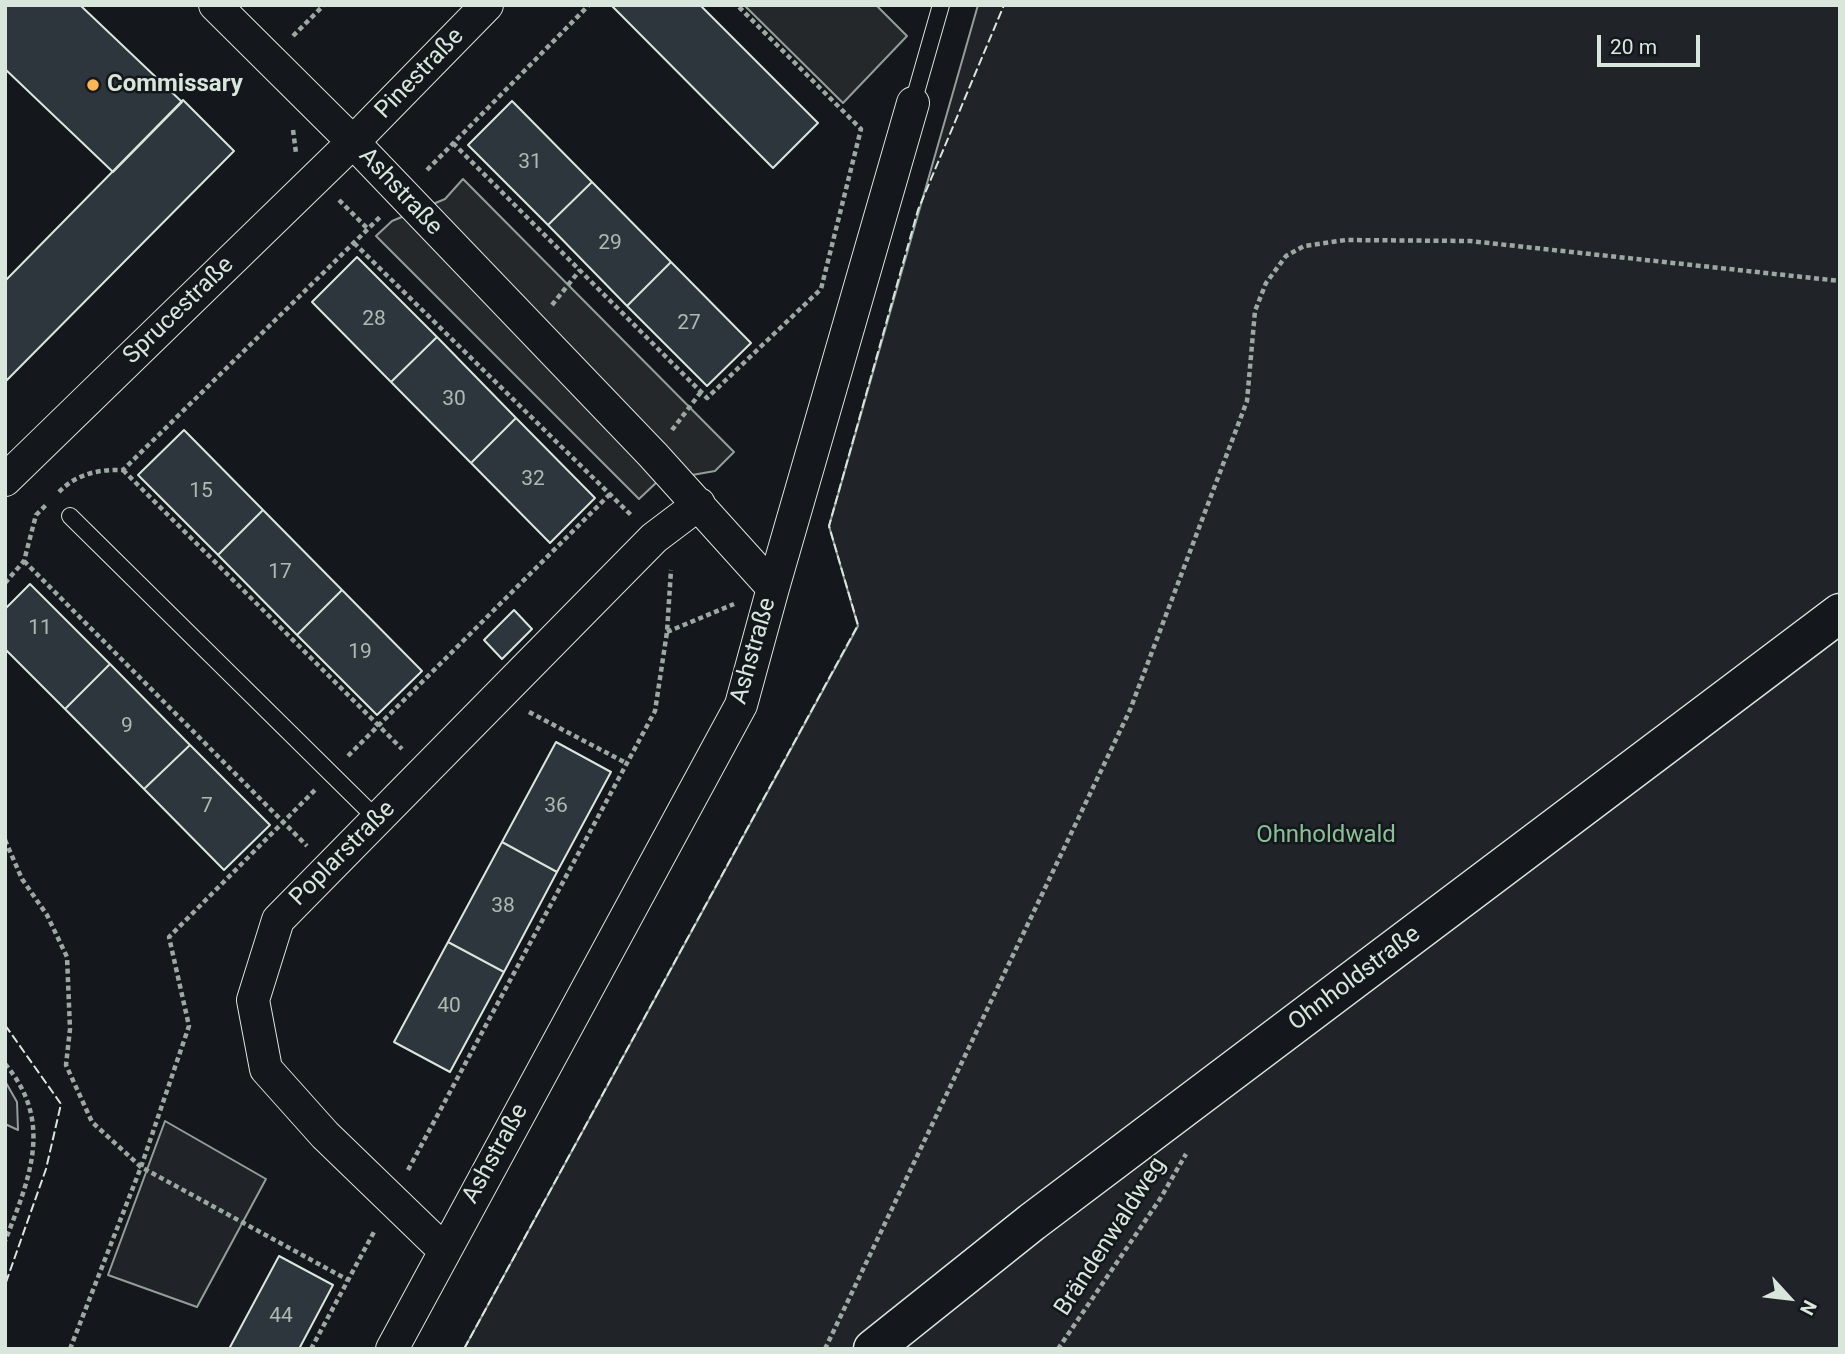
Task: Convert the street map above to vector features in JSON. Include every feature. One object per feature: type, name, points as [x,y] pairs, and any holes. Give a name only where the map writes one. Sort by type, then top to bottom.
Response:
[{"type":"main road","name":"Ohnholdstraße","points":[[873,1349],[1032,1222],[1840,614]]},
{"type":"street","name":"Ashstraße","points":[[215,5],[353,142],[653,454],[773,588],[741,705],[392,1349]]},
{"type":"street","name":"Pinestraße","points":[[353,142],[487,5]]},
{"type":"street","points":[[773,588],[913,103]]},
{"type":"street","name":"Sprucestraße","points":[[5,480],[353,142]]},
{"type":"street","name":"Poplarstraße","points":[[444,1250],[390,1202],[324,1135],[266,1069],[253,1000],[278,920],[654,538],[699,504]]},
{"type":"lane","points":[[913,103],[941,5]]},
{"type":"lane","points":[[70,516],[377,820]]},
{"type":"path","points":[[123,470],[354,243],[589,5]]},
{"type":"path","points":[[453,143],[707,398],[821,289],[861,129],[737,5]]},
{"type":"path","points":[[825,1349],[1130,710],[1247,401],[1255,311],[1266,284],[1286,256],[1304,246],[1346,240],[1470,241],[1840,281]]},
{"type":"path","points":[[311,1349],[655,711],[667,632],[672,558],[354,243]]},
{"type":"path","points":[[531,330],[580,271]]},
{"type":"path","points":[[653,454],[701,392]]},
{"type":"path","points":[[5,583],[24,561],[36,515],[67,484],[100,469],[123,470],[425,772]]},
{"type":"path","points":[[70,1349],[141,1167],[189,1026],[169,937],[610,494]]},
{"type":"path","points":[[24,561],[328,867]]},
{"type":"path","points":[[667,632],[773,588]]},
{"type":"path","points":[[520,708],[628,764]]},
{"type":"path","points":[[5,840],[22,879],[47,915],[67,957],[70,1029],[66,1065],[80,1102],[92,1122],[141,1167],[348,1280]]},
{"type":"path","points":[[5,1064],[21,1082],[30,1101],[34,1138],[23,1195],[5,1241]]},
{"type":"path","name":"Brändenwaldweg","points":[[1058,1349],[1160,1199],[1186,1154],[1192,1102]]},
{"type":"green space","name":"Ohnholdwald","points":[[978,5],[1840,5],[1840,1349],[464,1349],[858,626],[829,526]]},
{"type":"green space","points":[[5,1081],[17,1102],[18,1130],[5,1124]]},
{"type":"green space","points":[[165,1121],[266,1179],[197,1307],[108,1275]]},
{"type":"shaded area","points":[[744,5],[876,5],[907,36],[843,103]]},
{"type":"shaded area","points":[[463,179],[734,452],[715,471],[658,481],[639,499],[376,236],[392,221],[445,199]]},
{"type":"building","name":"Commissary","points":[[5,5],[80,5],[182,102],[113,172],[5,69]]},
{"type":"building","points":[[611,5],[700,5],[818,123],[773,168]]},
{"type":"building","points":[[183,100],[234,151],[5,382],[5,281]]},
{"type":"building","points":[[512,101],[592,182],[548,225],[468,145]]},
{"type":"building","points":[[592,182],[671,262],[627,306],[548,225]]},
{"type":"building","points":[[357,257],[437,337],[391,382],[312,302]]},
{"type":"building","points":[[671,262],[751,343],[707,386],[627,306]]},
{"type":"building","points":[[437,337],[516,418],[471,463],[391,382]]},
{"type":"building","points":[[516,418],[595,498],[550,543],[471,463]]},
{"type":"building","points":[[184,430],[263,510],[218,555],[138,475]]},
{"type":"building","points":[[263,510],[342,590],[297,635],[218,555]]},
{"type":"building","points":[[30,584],[110,664],[65,709],[5,649],[5,609]]},
{"type":"building","points":[[342,590],[422,671],[377,715],[297,635]]},
{"type":"building","points":[[514,610],[532,629],[502,659],[484,640]]},
{"type":"building","points":[[110,664],[190,745],[144,789],[65,709]]},
{"type":"building","points":[[556,742],[611,772],[557,872],[502,842]]},
{"type":"building","points":[[190,745],[270,825],[224,870],[144,789]]},
{"type":"building","points":[[502,842],[557,872],[504,972],[448,942]]},
{"type":"building","points":[[448,942],[504,972],[450,1072],[394,1042]]},
{"type":"building","points":[[279,1256],[333,1285],[299,1349],[229,1349]]},
{"type":"fence","points":[[464,1349],[858,625],[829,526],[918,210],[1004,5]]},
{"type":"fence","points":[[5,1025],[61,1104],[46,1169],[5,1285]]},
{"type":"place","name":"Commissary","points":[[93,85]]}]
